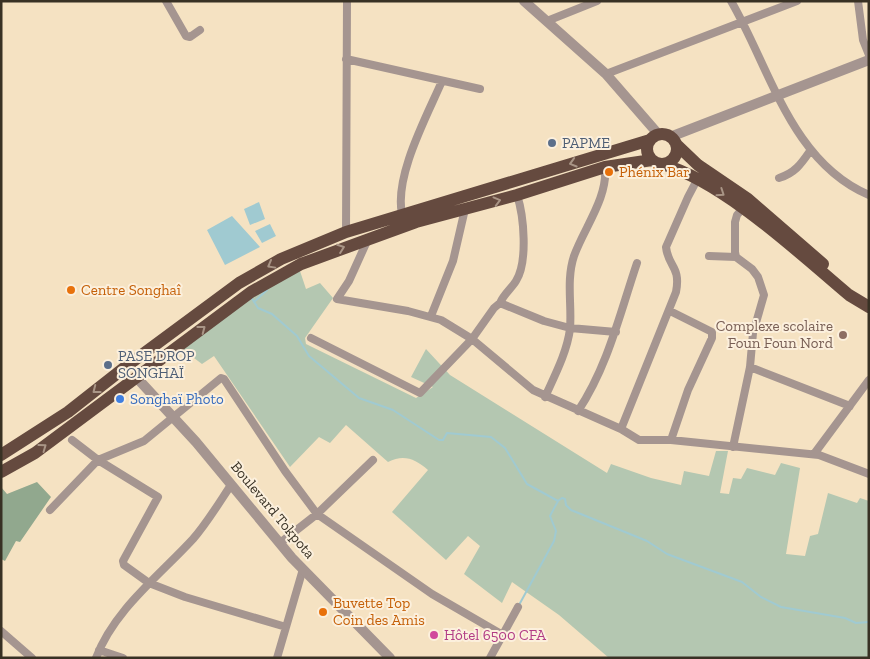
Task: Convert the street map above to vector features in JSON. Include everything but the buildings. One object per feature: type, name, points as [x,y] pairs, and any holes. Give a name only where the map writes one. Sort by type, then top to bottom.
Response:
[{"type":"highway","points":[[1,455],[68,412],[124,368],[240,283],[298,251],[346,232],[402,214],[664,139]]},
{"type":"highway","points":[[1,472],[35,453],[267,282],[309,261],[416,222],[517,195],[605,167],[657,162],[674,158],[664,139]]},
{"type":"highway","points":[[664,139],[647,148],[657,162],[681,169],[698,178],[743,208],[849,295],[869,307]]},
{"type":"highway","points":[[664,139],[748,199],[824,264],[869,298]]},
{"type":"street","points":[[166,1],[186,36],[190,37],[200,30]]},
{"type":"street","points":[[346,232],[347,1]]},
{"type":"street","points":[[524,1],[606,74],[664,139],[869,60]]},
{"type":"street","points":[[547,21],[597,1]]},
{"type":"street","points":[[731,1],[777,95],[810,151],[846,185],[869,194]]},
{"type":"street","points":[[606,74],[797,1]]},
{"type":"street","points":[[858,1],[863,40],[869,55]]},
{"type":"street","points":[[346,60],[480,89]]},
{"type":"street","points":[[402,214],[401,193],[408,162],[442,80]]},
{"type":"street","points":[[779,178],[791,175],[810,151]]},
{"type":"street","points":[[545,397],[561,359],[570,328],[571,266],[602,192],[606,176],[605,167]]},
{"type":"street","points":[[621,429],[670,311],[678,282],[677,271],[667,253],[666,247],[698,178]]},
{"type":"street","points":[[311,338],[420,393],[472,339],[489,314],[500,303],[504,294],[517,280],[522,266],[523,219],[517,195]]},
{"type":"street","points":[[736,257],[735,222],[737,215],[743,208]]},
{"type":"street","points":[[431,316],[453,261],[466,209]]},
{"type":"street","points":[[368,239],[348,281],[337,298],[431,316],[472,339],[516,378],[545,397],[621,429],[639,440],[672,440],[814,454],[846,464],[869,474]]},
{"type":"street","points":[[709,256],[736,257],[752,269],[758,277],[764,295],[753,333],[750,366],[733,447]]},
{"type":"street","points":[[578,411],[593,386],[616,332],[638,263]]},
{"type":"street","points":[[500,303],[532,318],[570,328],[616,332]]},
{"type":"street","points":[[670,311],[712,332],[712,338],[688,390],[672,440]]},
{"type":"street","points":[[750,366],[850,406]]},
{"type":"street","name":"Boulevard Tokpota","points":[[137,378],[173,416],[303,569],[390,658]]},
{"type":"street","points":[[50,510],[98,460],[144,441],[218,379],[224,379],[316,514],[423,588],[501,634]]},
{"type":"street","points":[[814,454],[869,380]]},
{"type":"street","points":[[72,440],[98,460],[158,497],[123,561],[124,565],[149,583],[185,597],[286,627]]},
{"type":"street","points":[[280,543],[316,514],[373,460]]},
{"type":"street","points":[[123,658],[98,654],[117,621],[149,583],[194,537],[231,486]]},
{"type":"street","points":[[278,657],[303,569]]},
{"type":"street","points":[[490,658],[501,634],[518,607]]},
{"type":"street","points":[[1,631],[32,658]]},
{"type":"green space","points":[[300,271],[306,289],[320,283],[333,298],[305,338],[306,344],[416,398],[433,387],[411,377],[426,349],[450,375],[607,473],[611,464],[651,478],[681,485],[684,471],[709,476],[716,451],[728,451],[720,493],[729,494],[733,478],[741,479],[747,468],[775,475],[781,463],[800,468],[786,554],[805,556],[810,536],[818,534],[828,493],[857,503],[860,498],[869,501],[869,658],[609,658],[559,615],[512,582],[502,603],[464,574],[480,546],[468,536],[446,560],[392,512],[428,470],[419,463],[404,458],[388,462],[346,425],[330,443],[319,437],[290,467],[214,356],[202,364],[178,346],[242,295]]},
{"type":"green space","points":[[37,482],[51,497],[20,542],[16,541],[5,561],[1,559],[1,487],[7,494]]},
{"type":"water","points":[[259,202],[265,219],[250,225],[244,209]]},
{"type":"water","points":[[232,216],[260,247],[225,265],[207,230]]},
{"type":"water","points":[[270,224],[276,236],[262,243],[255,231]]},
{"type":"waterway","points":[[254,302],[267,290]]},
{"type":"waterway","points":[[251,297],[258,308],[272,314],[297,336],[309,356],[359,398],[393,410],[439,440],[443,440],[447,433],[491,437],[505,448],[527,484],[558,501]]},
{"type":"waterway","points":[[519,605],[554,541],[556,531],[550,516],[558,501],[562,498],[565,499],[566,505],[571,510],[647,541],[667,554],[742,582],[761,597],[781,607],[845,618],[856,623],[869,622]]},
{"type":"place","name":"PAPME","points":[[552,143]]},
{"type":"place","name":"Phénix Bar","points":[[609,172]]},
{"type":"place","name":"Centre Songhaî","points":[[71,290]]},
{"type":"place","name":"Complexe scolaire Foun Foun Nord","points":[[843,335]]},
{"type":"place","name":"PASE DROP SONGHAÏ","points":[[108,365]]},
{"type":"place","name":"Songhaï Photo","points":[[120,399]]},
{"type":"place","name":"Buvette Top Coin des Amis","points":[[323,612]]},
{"type":"place","name":"Hôtel 6500 CFA","points":[[434,635]]}]
